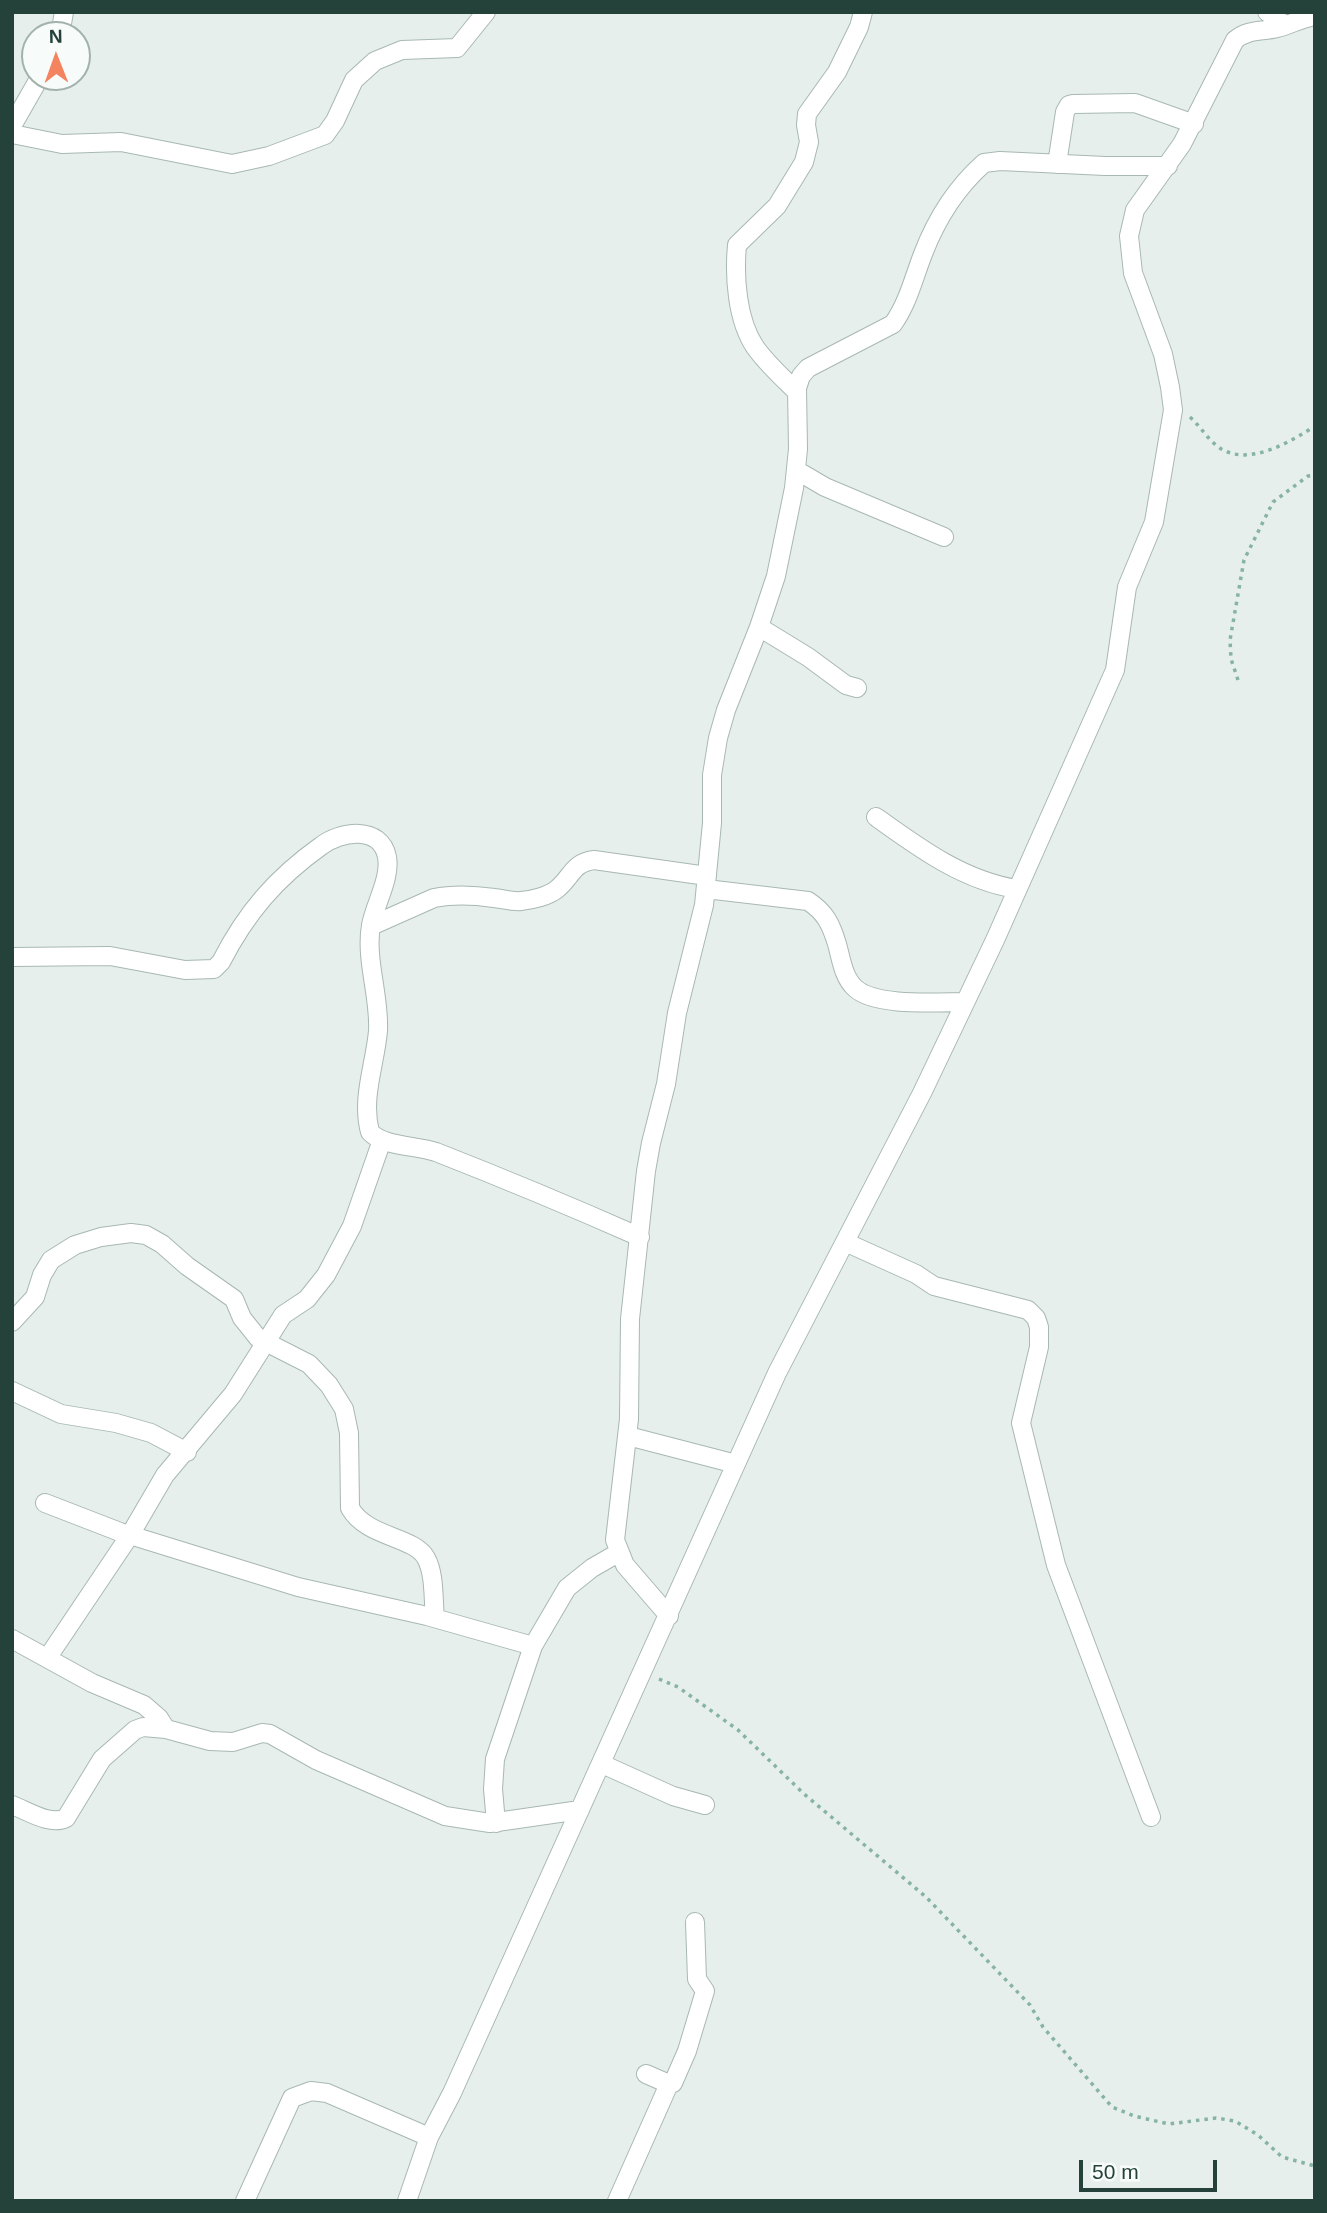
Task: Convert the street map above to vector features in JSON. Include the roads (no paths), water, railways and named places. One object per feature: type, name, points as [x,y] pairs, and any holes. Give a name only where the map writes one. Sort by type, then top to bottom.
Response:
[{"type":"street","points":[[12,134],[62,144],[121,142],[232,164],[269,156],[325,135],[335,121],[354,80],[375,61],[402,50],[457,48],[486,12]]},
{"type":"street","points":[[797,392],[755,346],[745,325],[737,269],[737,245],[777,206],[804,162],[809,142],[807,114],[837,72],[859,27],[863,12]]},
{"type":"street","points":[[1267,12],[1285,25]]},
{"type":"street","points":[[407,2201],[429,2137],[452,2093],[644,1673],[777,1373],[922,1093],[1115,670],[1127,587],[1154,522],[1173,410],[1163,354],[1133,273],[1129,236],[1135,209],[1168,166],[1194,124],[1217,72],[1235,40],[1243,34],[1315,16]]},
{"type":"street","points":[[12,126],[32,91]]},
{"type":"street","points":[[1058,164],[1065,112],[1069,105],[1135,103],[1194,124]]},
{"type":"street","points":[[669,1616],[625,1565],[618,1552],[615,1529],[628,1436],[630,1319],[650,1143],[666,1084],[677,1013],[706,883],[712,822],[712,775],[718,738],[776,576],[796,470],[797,392],[801,376],[808,368],[893,324],[902,312],[925,250],[947,206],[984,163],[1000,161],[1168,166]]},
{"type":"street","points":[[796,470],[825,487],[944,537]]},
{"type":"street","points":[[759,627],[808,657],[846,685],[857,688]]},
{"type":"street","points":[[876,817],[943,862],[1000,887],[1017,889]]},
{"type":"street","points":[[12,957],[110,956],[185,970],[214,969],[222,962],[256,905],[317,848],[328,840],[346,834],[371,836],[384,849],[387,859],[371,926],[371,963],[378,1031],[369,1083],[367,1115],[370,1132],[382,1140],[427,1149],[531,1189],[640,1237]]},
{"type":"street","points":[[371,926],[444,896],[476,896],[519,902],[550,894],[559,888],[571,871],[584,861],[594,860],[808,901],[829,919],[849,980],[856,989],[869,996],[905,1001],[965,1002]]},
{"type":"street","points":[[48,1657],[130,1535],[166,1475],[233,1394],[283,1315],[307,1299],[326,1275],[352,1226],[382,1140]]},
{"type":"street","points":[[12,1322],[35,1297],[46,1267],[58,1254],[91,1239],[131,1233],[146,1235],[162,1244],[187,1266],[234,1299],[253,1334],[309,1364],[333,1391],[344,1409],[351,1445],[350,1508],[355,1516],[368,1526],[414,1547],[423,1554],[429,1567],[435,1618]]},
{"type":"street","points":[[845,1242],[916,1274],[934,1286],[1028,1310],[1036,1318],[1039,1347],[1021,1423],[1056,1565],[1150,1816]]},
{"type":"street","points":[[12,1391],[61,1414],[116,1423],[151,1433],[187,1452]]},
{"type":"street","points":[[628,1436],[736,1464]]},
{"type":"street","points":[[45,1503],[130,1535],[298,1587],[435,1618],[533,1646]]},
{"type":"street","points":[[496,1823],[493,1789],[495,1759],[533,1646],[567,1588],[618,1552]]},
{"type":"street","points":[[12,1639],[92,1683],[144,1705],[159,1718],[166,1729]]},
{"type":"street","points":[[12,1805],[50,1821],[58,1822],[66,1818],[102,1759],[127,1736],[143,1727],[166,1729],[201,1739],[233,1742],[262,1733],[270,1734],[316,1760],[431,1811],[473,1822],[496,1823],[580,1810]]},
{"type":"street","points":[[601,1764],[673,1797],[705,1805]]},
{"type":"street","points":[[617,2201],[669,2084],[673,2083],[687,2051],[705,1991],[697,1979],[695,1922]]},
{"type":"street","points":[[646,2074],[669,2084]]},
{"type":"street","points":[[244,2201],[292,2098],[311,2091],[327,2093],[429,2137]]}]
